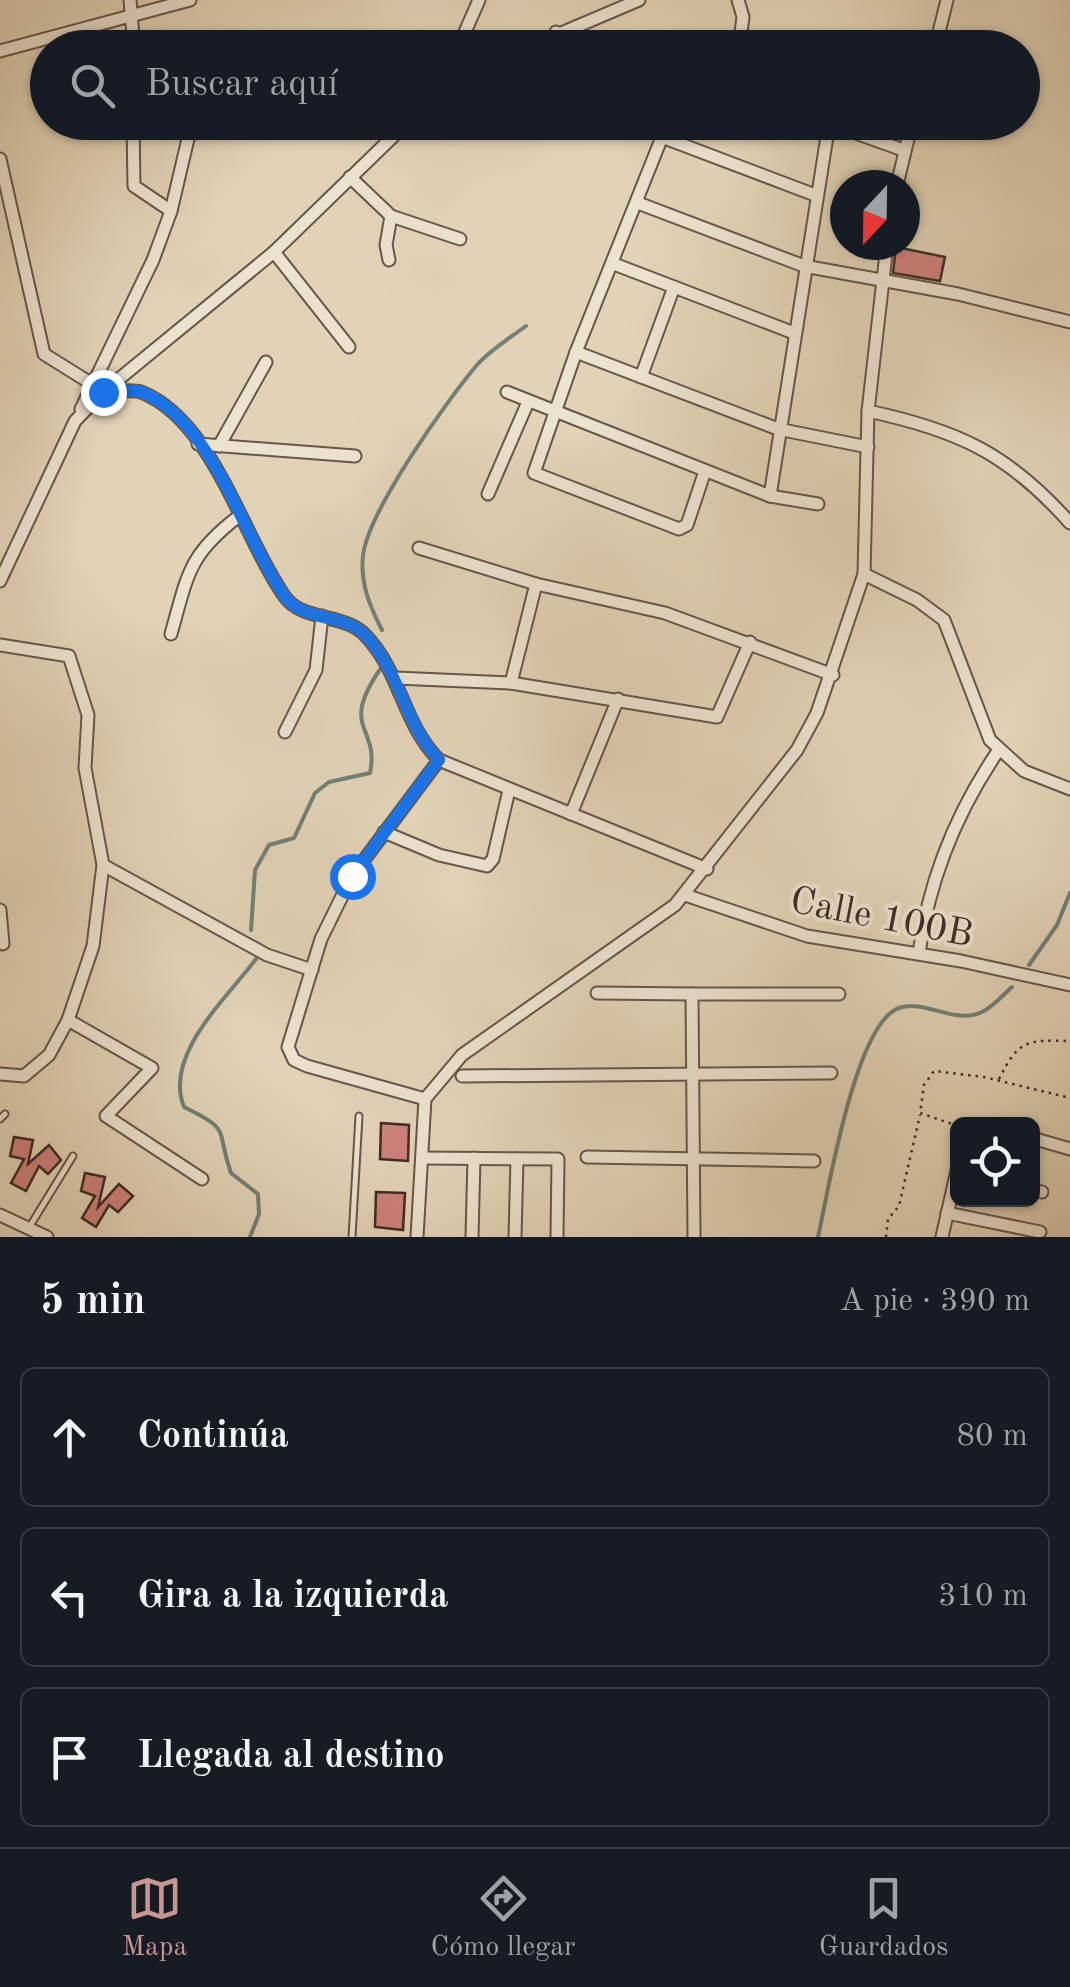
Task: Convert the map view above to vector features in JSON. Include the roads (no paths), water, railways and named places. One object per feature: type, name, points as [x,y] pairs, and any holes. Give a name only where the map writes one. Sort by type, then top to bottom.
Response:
[{"type":"street","points":[[130,0],[134,30]]},
{"type":"street","points":[[82,30],[190,0]]},
{"type":"street","points":[[466,30],[479,0]]},
{"type":"street","points":[[561,30],[639,0]]},
{"type":"street","points":[[738,0],[742,30]]},
{"type":"street","points":[[940,30],[947,0]]},
{"type":"street","points":[[0,52],[30,44]]},
{"type":"street","points":[[133,140],[134,186],[171,211]]},
{"type":"street","points":[[0,581],[75,421],[98,388],[154,260],[171,211],[188,140]]},
{"type":"street","points":[[98,388],[274,252],[389,140]]},
{"type":"street","points":[[661,140],[576,352],[534,470],[536,476],[679,530],[687,525],[705,471]]},
{"type":"street","points":[[670,140],[815,195]]},
{"type":"street","points":[[770,496],[824,140]]},
{"type":"street","points":[[875,140],[903,150]]},
{"type":"street","points":[[900,170],[906,140]]},
{"type":"street","points":[[0,159],[44,354],[98,388],[140,392],[180,420],[213,463],[238,516],[286,599],[365,634],[396,678],[413,728],[439,760],[706,869]]},
{"type":"street","points":[[350,177],[392,216],[460,240]]},
{"type":"street","points":[[638,203],[804,266],[1070,322]]},
{"type":"street","points":[[389,260],[386,245],[392,216]]},
{"type":"street","points":[[274,252],[349,347]]},
{"type":"street","points":[[417,1237],[424,1100],[462,1054],[685,895],[797,750],[832,675],[864,574],[868,411],[885,260]]},
{"type":"street","points":[[614,264],[794,333]]},
{"type":"street","points":[[641,377],[674,287]]},
{"type":"street","points":[[576,352],[778,429],[868,447]]},
{"type":"street","points":[[219,446],[266,362]]},
{"type":"street","points":[[506,392],[770,496],[818,504]]},
{"type":"street","points":[[488,494],[528,402]]},
{"type":"street","points":[[868,411],[969,439],[1008,466],[1070,523]]},
{"type":"street","points":[[198,444],[355,456]]},
{"type":"street","points":[[171,634],[190,567],[204,543],[238,516]]},
{"type":"street","points":[[419,548],[536,584],[665,612],[832,675]]},
{"type":"street","points":[[864,574],[917,600],[944,620],[984,728],[998,751],[1024,771],[1070,789]]},
{"type":"street","points":[[511,683],[536,584]]},
{"type":"street","points":[[285,732],[316,670],[322,616]]},
{"type":"street","points":[[396,678],[511,683],[717,717],[750,642]]},
{"type":"street","points":[[0,645],[69,656],[88,716],[85,768],[103,865],[93,946],[68,1020],[38,1067],[24,1076],[0,1074]]},
{"type":"street","points":[[571,814],[618,699]]},
{"type":"street","points":[[919,954],[939,864],[970,792],[998,751]]},
{"type":"street","points":[[424,1100],[294,1060],[288,1047],[320,939],[352,876],[439,760]]},
{"type":"street","points":[[384,832],[439,855],[487,866],[493,859],[510,790]]},
{"type":"street","points":[[103,865],[267,955],[312,970]]},
{"type":"street","name":"Calle 100B","points":[[685,895],[808,936],[919,954],[1070,986]]},
{"type":"street","points":[[0,910],[3,944]]},
{"type":"street","points":[[598,993],[838,994]]},
{"type":"street","points":[[692,994],[694,1237]]},
{"type":"street","points":[[68,1020],[152,1068],[106,1116],[202,1179]]},
{"type":"street","points":[[462,1076],[831,1073]]},
{"type":"street","points":[[1040,1140],[1070,1149]]},
{"type":"street","points":[[587,1156],[814,1161]]},
{"type":"street","points":[[422,1158],[558,1159],[556,1237]]},
{"type":"street","points":[[472,1237],[474,1158]]},
{"type":"street","points":[[515,1237],[517,1159]]},
{"type":"street","points":[[942,1237],[950,1200]]},
{"type":"street","points":[[947,1213],[1040,1232]]},
{"type":"street","points":[[0,1215],[28,1232],[47,1237]]},
{"type":"lane","points":[[352,1237],[359,1116]]},
{"type":"lane","points":[[28,1232],[72,1156]]},
{"type":"waterway","points":[[382,630],[367,594],[362,566],[378,513],[410,458],[464,381],[488,354],[526,326]]},
{"type":"waterway","points":[[251,930],[255,870],[269,845],[294,838],[315,793],[329,782],[370,773],[372,757],[361,716],[369,688],[381,668]]},
{"type":"waterway","points":[[1029,965],[1057,925],[1070,893]]},
{"type":"waterway","points":[[250,1237],[259,1214],[258,1194],[231,1173],[220,1132],[210,1121],[184,1107],[180,1087],[182,1067],[201,1028],[256,959]]},
{"type":"waterway","points":[[818,1237],[836,1149],[857,1075],[883,1020],[909,1006],[972,1015],[990,1007],[1012,987]]}]
